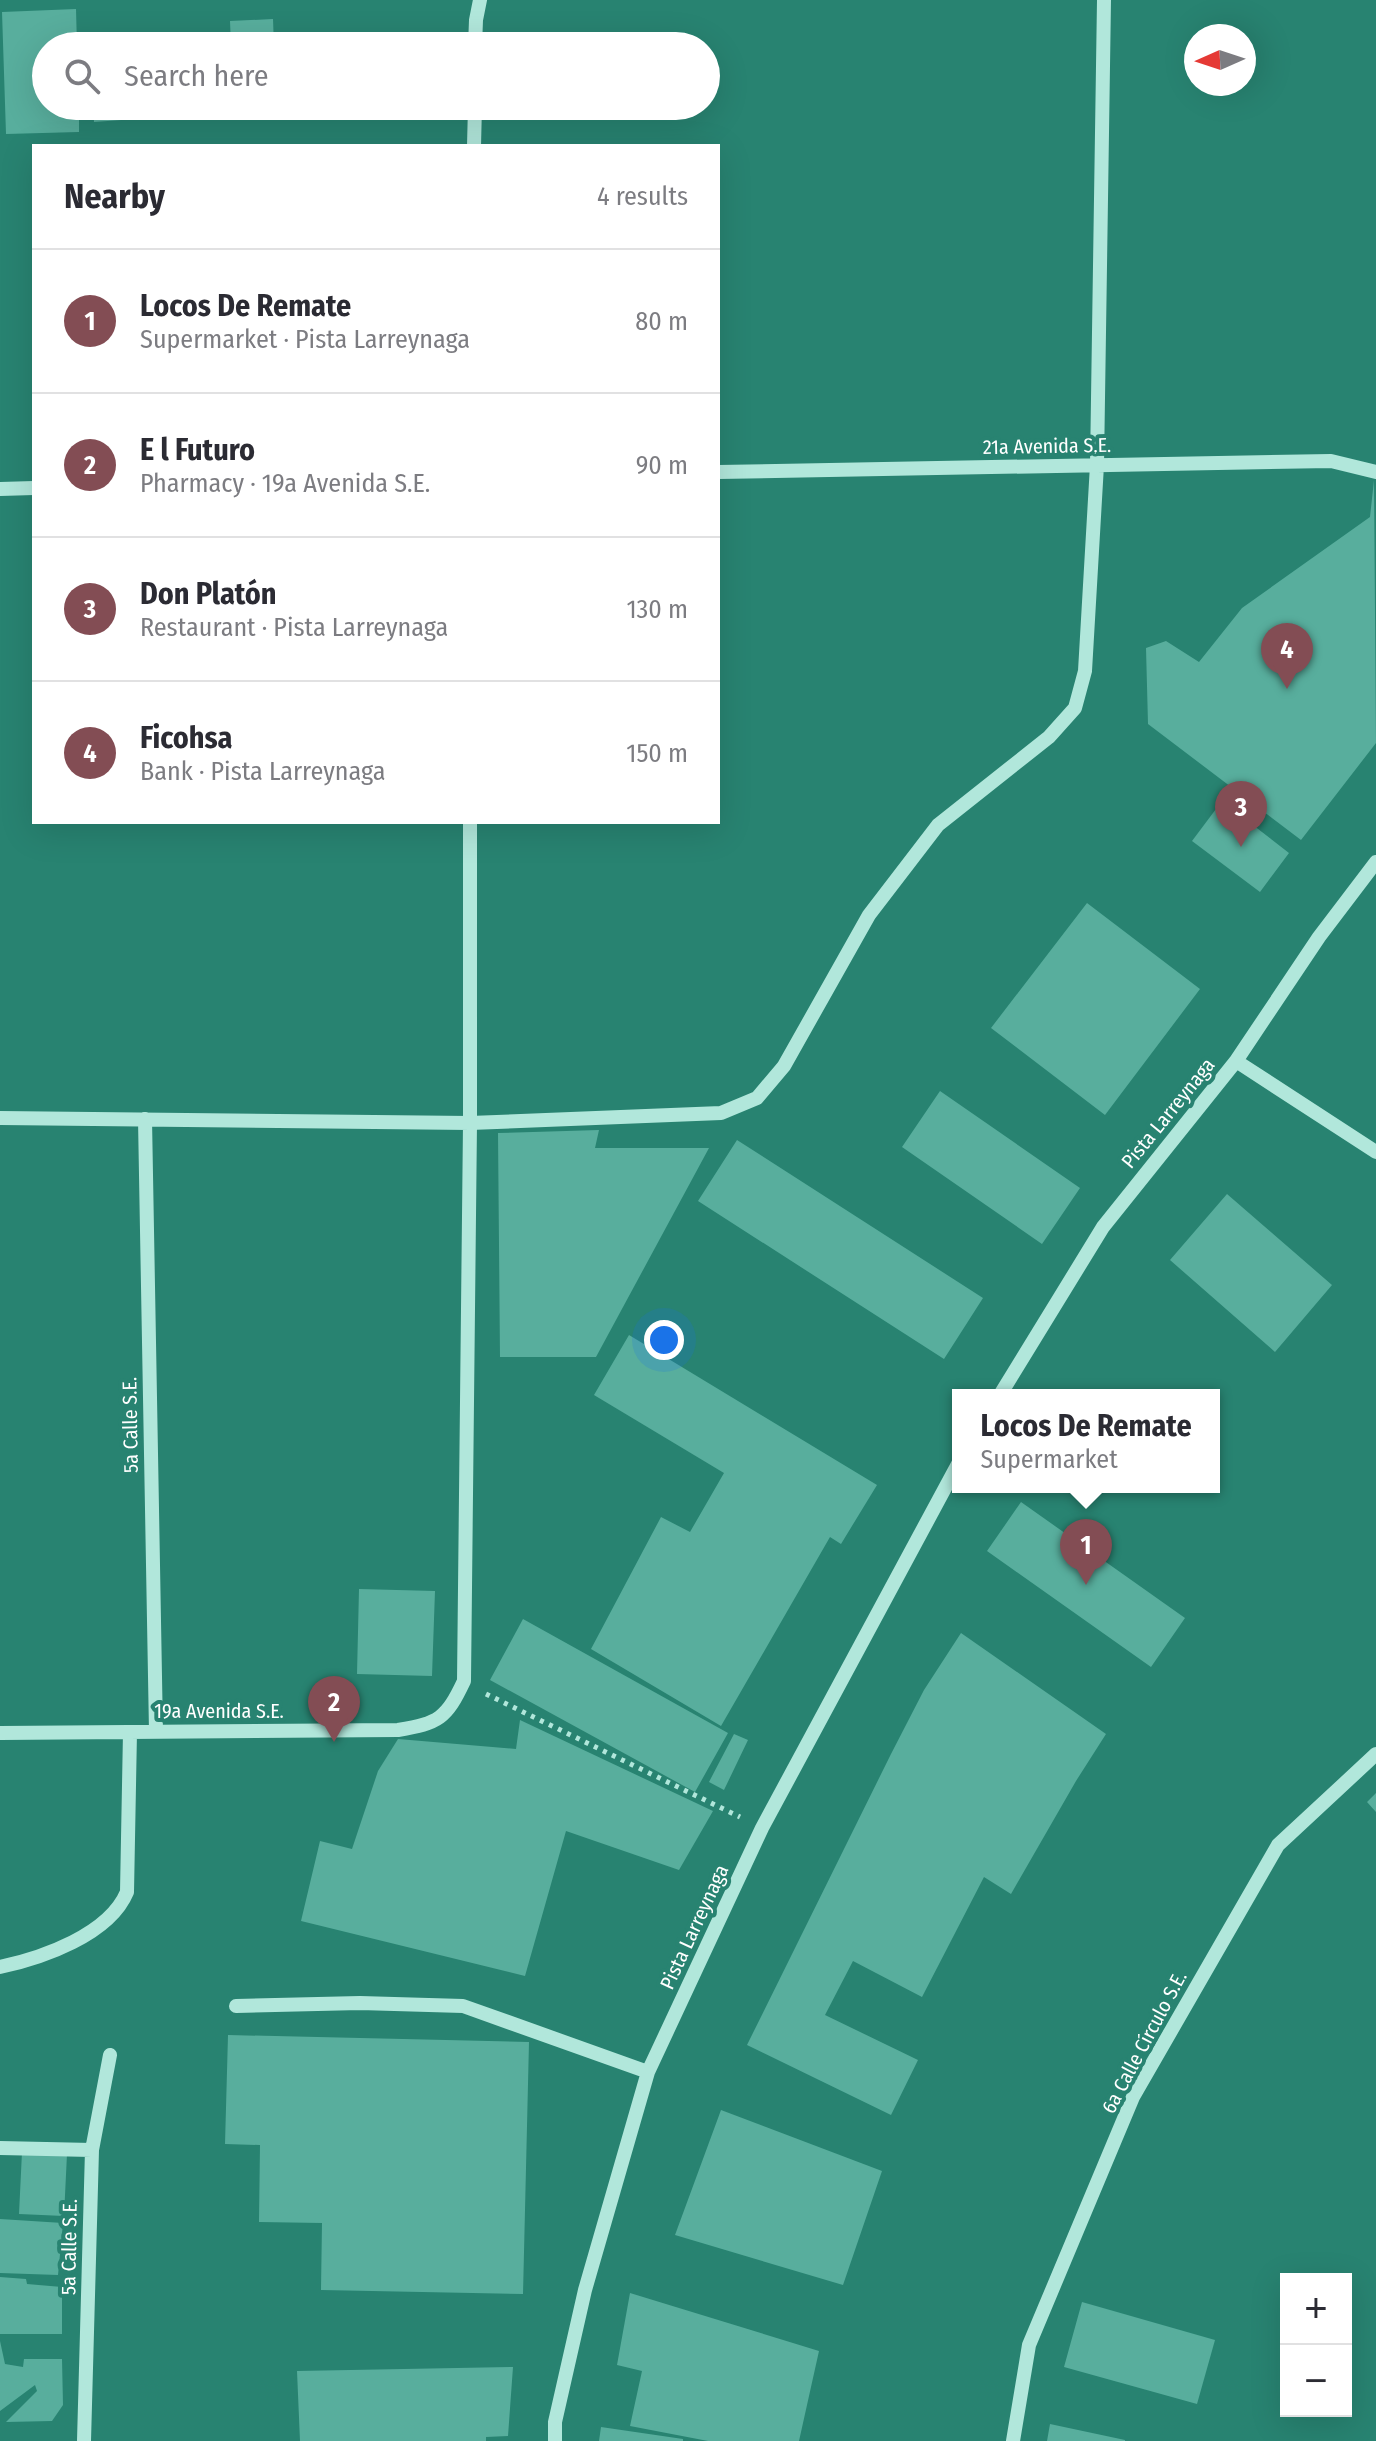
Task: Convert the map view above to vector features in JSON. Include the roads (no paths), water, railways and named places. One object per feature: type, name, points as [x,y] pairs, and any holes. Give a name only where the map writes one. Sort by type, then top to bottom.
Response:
[{"type":"street","points":[[476,32],[480,0]]},
{"type":"street","points":[[0,1118],[470,1123],[721,1113],[757,1098],[784,1066],[869,915],[938,825],[1049,737],[1075,708],[1085,671],[1097,465],[1104,0]]},
{"type":"street","points":[[474,144],[475,120]]},
{"type":"street","name":"21a Avenida S.E.","points":[[720,472],[1331,461],[1376,472]]},
{"type":"street","points":[[0,489],[32,488]]},
{"type":"street","points":[[470,824],[470,1123]]},
{"type":"street","name":"Pista Larreynaga","points":[[1004,1389],[1103,1227],[1236,1061],[1319,937],[1376,862]]},
{"type":"street","points":[[1236,1061],[1376,1152]]},
{"type":"street","name":"5a Calle S.E.","points":[[145,1119],[156,1732]]},
{"type":"street","name":"19a Avenida S.E.","points":[[0,1733],[398,1730],[428,1725],[451,1709],[464,1681],[470,1123]]},
{"type":"street","name":"Pista Larreynaga","points":[[555,2441],[555,2422],[585,2290],[648,2072],[762,1828],[952,1475]]},
{"type":"street","points":[[0,1967],[66,1947],[120,1908],[127,1892],[130,1732]]},
{"type":"street","name":"6a Calle Círculo S.E.","points":[[1013,2441],[1029,2345],[1133,2097],[1278,1845],[1376,1754]]},
{"type":"street","points":[[236,2006],[360,2003],[463,2006],[648,2072]]},
{"type":"street","name":"5a Calle S.E.","points":[[84,2441],[92,2150],[110,2055]]},
{"type":"street","points":[[0,2148],[92,2150]]},
{"type":"place","name":"Ficohsa","points":[[1287,689]]},
{"type":"place","name":"Don Platón","points":[[1241,847]]},
{"type":"place","name":"Locos De Remate","points":[[1086,1585]]},
{"type":"place","name":"E l Futuro","points":[[334,1742]]}]
